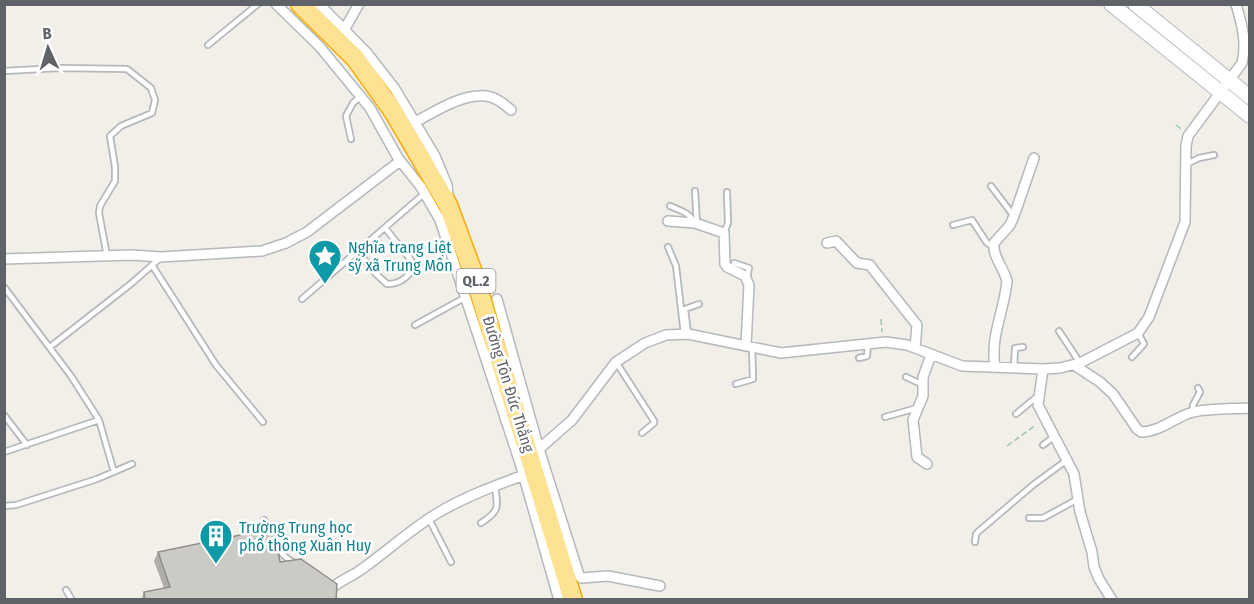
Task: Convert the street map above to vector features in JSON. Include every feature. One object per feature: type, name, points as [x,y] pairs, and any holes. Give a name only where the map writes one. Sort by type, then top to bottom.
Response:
[{"type":"highway","name":"Đường Tôn Đức Thắng","points":[[300,4],[355,58],[393,111],[475,278],[573,600]]},
{"type":"main road","points":[[1111,4],[1250,116]]},
{"type":"main road","points":[[1135,4],[1250,97]]},
{"type":"street","points":[[276,4],[320,46],[370,108],[400,158],[436,199],[440,220],[466,297],[580,579],[608,576],[660,586]]},
{"type":"street","points":[[319,4],[367,53],[395,89],[447,186],[436,199]]},
{"type":"street","points":[[344,30],[359,4]]},
{"type":"street","points":[[324,600],[330,584],[361,570],[429,519],[462,499],[495,486],[531,460],[572,420],[616,362],[626,354],[666,335],[686,334],[782,353],[883,342],[907,345],[962,366],[1044,369],[1077,364],[1138,333],[1149,317],[1185,222],[1185,165],[1188,136],[1242,63],[1247,50],[1236,4]]},
{"type":"street","points":[[415,123],[458,100],[477,97],[495,98],[511,110]]},
{"type":"street","points":[[4,259],[161,257],[262,251],[307,232],[400,158]]},
{"type":"street","points":[[995,368],[994,336],[1007,281],[993,247],[1010,225],[1034,158]]},
{"type":"street","points":[[668,221],[696,224],[724,233],[727,267],[747,278],[749,285],[749,346]]},
{"type":"street","points":[[827,243],[836,241],[857,263],[870,265],[917,326],[915,348]]},
{"type":"street","points":[[497,299],[559,600]]},
{"type":"street","points":[[927,464],[919,460],[915,452],[913,420],[923,396],[924,373],[931,355]]},
{"type":"street","points":[[1077,364],[1113,394],[1141,432],[1155,430],[1193,412],[1250,408]]},
{"type":"street","points":[[1044,369],[1038,405],[1056,436],[1077,483],[1078,499],[1094,567],[1112,600]]},
{"type":"lane","points":[[208,45],[258,4]]},
{"type":"lane","points":[[4,71],[59,68],[127,69],[151,88],[155,99],[153,113],[121,126],[110,136],[115,181],[100,206],[99,213],[107,256]]},
{"type":"lane","points":[[351,139],[346,116],[353,103],[361,96]]},
{"type":"lane","points":[[1185,165],[1199,158],[1214,155]]},
{"type":"lane","points":[[991,186],[1014,216]]},
{"type":"lane","points":[[695,191],[696,224]]},
{"type":"lane","points":[[724,233],[728,223],[727,192]]},
{"type":"lane","points":[[302,299],[385,228],[436,199]]},
{"type":"lane","points":[[670,206],[688,214],[696,224]]},
{"type":"lane","points":[[953,225],[971,219],[987,243],[993,247]]},
{"type":"lane","points":[[358,251],[387,284],[396,284],[407,277],[413,270],[411,260],[385,228]]},
{"type":"lane","points":[[668,247],[676,266],[686,334]]},
{"type":"lane","points":[[50,347],[161,257]]},
{"type":"lane","points":[[734,263],[749,268],[747,278]]},
{"type":"lane","points":[[152,265],[216,365],[263,422]]},
{"type":"lane","points":[[4,287],[71,376],[99,420],[114,472]]},
{"type":"lane","points":[[415,325],[466,297]]},
{"type":"lane","points":[[686,334],[686,309],[699,304]]},
{"type":"lane","points":[[1059,331],[1077,364]]},
{"type":"lane","points":[[1132,357],[1144,344],[1138,333]]},
{"type":"lane","points":[[859,358],[867,357],[868,344]]},
{"type":"lane","points":[[736,384],[753,380],[749,346]]},
{"type":"lane","points":[[1014,368],[1015,348],[1023,346]]},
{"type":"lane","points":[[616,362],[654,421],[642,433]]},
{"type":"lane","points":[[906,377],[924,385]]},
{"type":"lane","points":[[1193,412],[1193,405],[1200,392],[1198,388]]},
{"type":"lane","points":[[1016,414],[1039,394]]},
{"type":"lane","points":[[885,417],[917,408]]},
{"type":"lane","points":[[4,415],[27,445]]},
{"type":"lane","points":[[4,452],[99,420]]},
{"type":"lane","points":[[1043,445],[1056,436]]},
{"type":"lane","points":[[975,542],[979,531],[1033,485],[1067,460]]},
{"type":"lane","points":[[4,506],[16,505],[132,464]]},
{"type":"lane","points":[[481,523],[493,516],[498,506],[495,486]]},
{"type":"lane","points":[[1029,518],[1042,518],[1078,499]]},
{"type":"lane","points":[[429,519],[451,562]]},
{"type":"lane","points":[[264,520],[279,551],[286,559],[300,565]]},
{"type":"lane","points":[[66,590],[72,600]]},
{"type":"path","points":[[881,319],[883,342]]},
{"type":"path","points":[[1008,446],[1045,417]]},
{"type":"building","name":"Trường Trung học phổ thông Xuân Huy","points":[[274,528],[280,562],[301,559],[337,584],[336,600],[145,600],[144,592],[170,587],[158,552]]},
{"type":"place","name":"Nghĩa trang Liệt sỹ xã Trung Môn","points":[[325,285]]},
{"type":"place","name":"Trường Trung học phổ thông Xuân Huy","points":[[216,565]]}]
